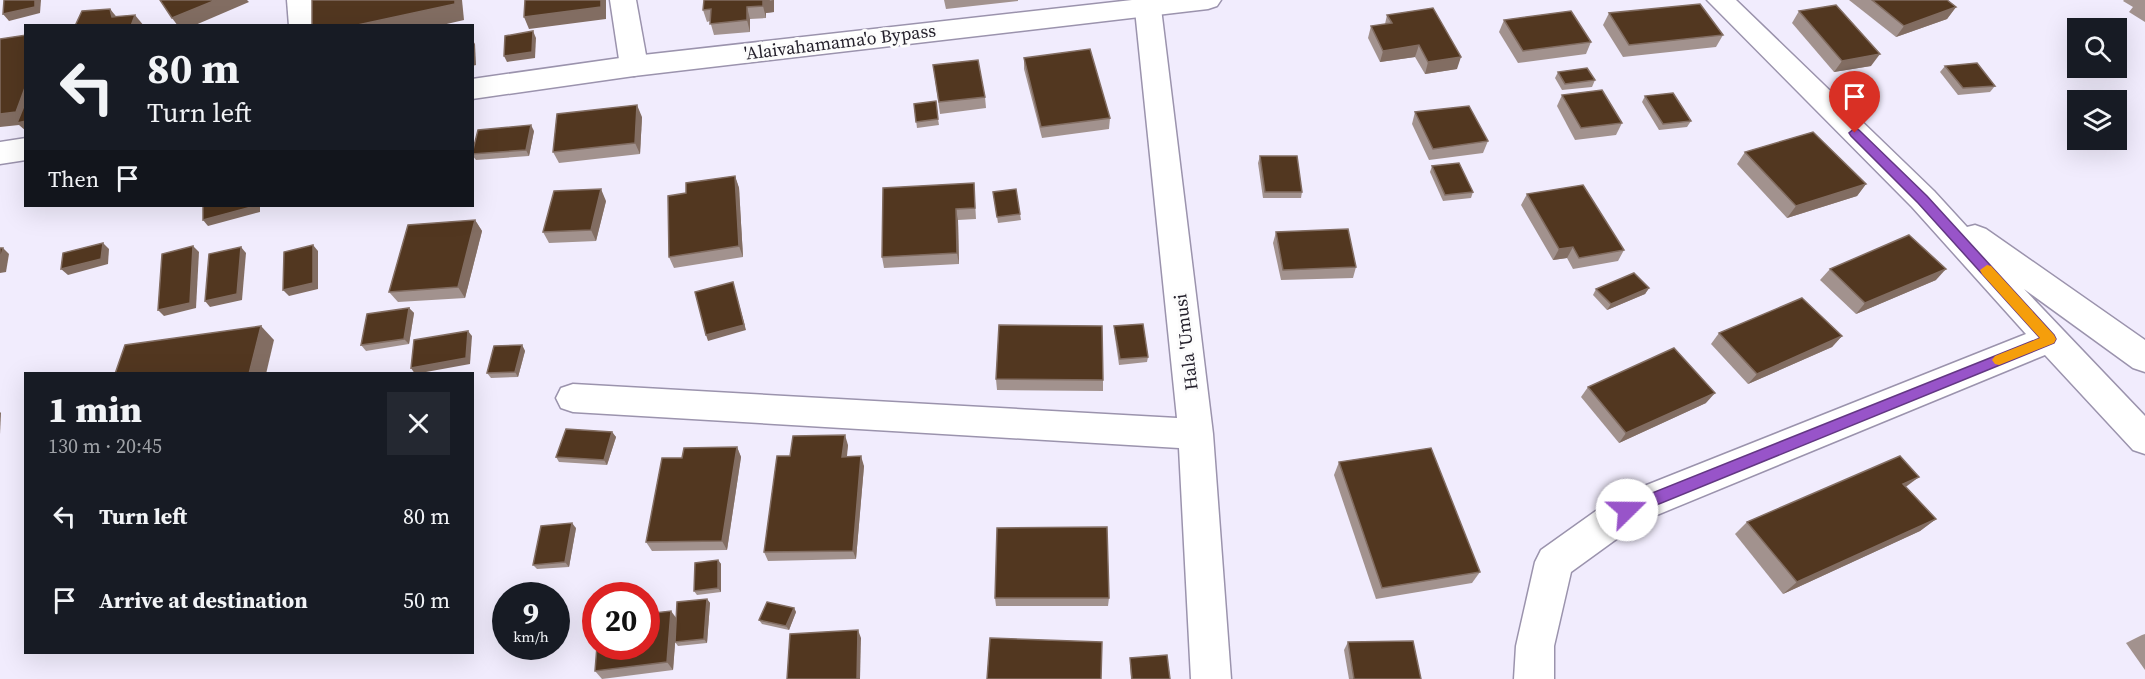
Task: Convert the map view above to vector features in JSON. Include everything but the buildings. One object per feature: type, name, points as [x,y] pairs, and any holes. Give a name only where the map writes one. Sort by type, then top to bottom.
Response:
[{"type":"street","points":[[300,0],[303,24]]},
{"type":"street","points":[[623,0],[634,66]]},
{"type":"street","name":"'Alaivahamama'o Bypass","points":[[474,89],[634,66],[1147,3],[1208,0]]},
{"type":"street","points":[[1720,0],[1923,199],[2050,339],[2145,439]]},
{"type":"street","name":"Hala 'Umusi","points":[[1147,3],[1196,434],[1211,679]]},
{"type":"street","points":[[0,153],[24,149]]},
{"type":"street","points":[[1923,199],[2145,358]]},
{"type":"street","points":[[1534,679],[1535,646],[1554,562],[1627,510],[2050,339]]},
{"type":"street","points":[[573,398],[1196,434]]},
{"type":"slow traffic","points":[[1987,270],[2050,339],[1999,360]]},
{"type":"route","points":[[1627,510],[2050,339],[1923,199],[1855,133]]}]
